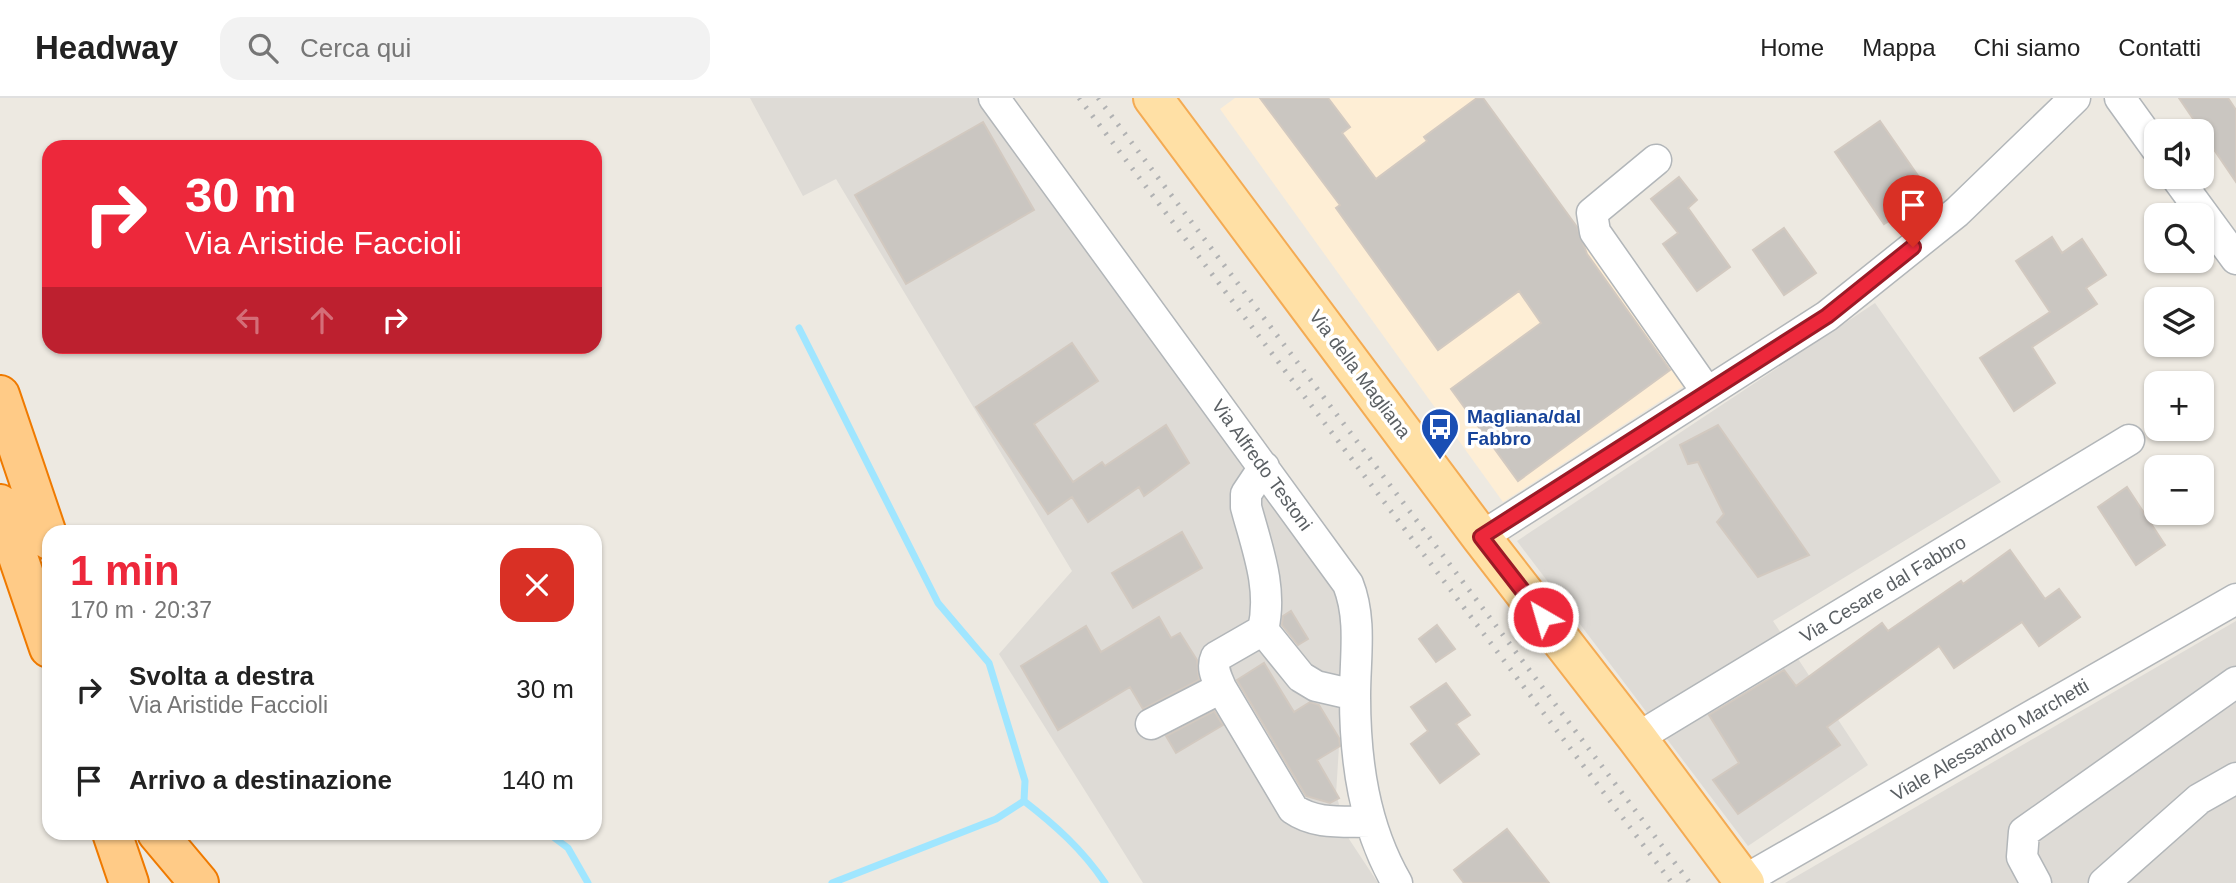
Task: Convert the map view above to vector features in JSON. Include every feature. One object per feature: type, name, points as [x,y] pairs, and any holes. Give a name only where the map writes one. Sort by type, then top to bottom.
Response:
[{"type":"highway","points":[[0,395],[44,525]]},
{"type":"highway","points":[[0,504],[42,627]]},
{"type":"highway","points":[[106,840],[115,883]]},
{"type":"highway","points":[[114,840],[129,883]]},
{"type":"highway","points":[[150,840],[165,883]]},
{"type":"highway","points":[[163,840],[199,883]]},
{"type":"main road","name":"Via della Magliana","points":[[1153,98],[1481,537],[1637,738],[1744,882]]},
{"type":"street","name":"Via Alfredo Testoni","points":[[994,98],[1348,584],[1356,614],[1358,762],[1371,822],[1397,883]]},
{"type":"street","points":[[1481,537],[1827,316],[1957,212],[2075,98]]},
{"type":"street","points":[[2120,98],[2144,131]]},
{"type":"street","points":[[1656,160],[1592,213],[1595,232],[1707,392]]},
{"type":"street","points":[[2185,189],[2236,259]]},
{"type":"street","name":"Via Cesare dal Fabbro","points":[[1637,738],[2129,440]]},
{"type":"street","points":[[1264,467],[1247,494],[1246,507],[1267,584],[1263,630],[1216,657],[1214,669],[1221,688],[1293,808],[1305,817],[1325,821],[1371,822]]},
{"type":"street","name":"Viale Alessandro Marchetti","points":[[1744,882],[2236,599]]},
{"type":"street","points":[[1263,630],[1301,677],[1316,686],[1355,695]]},
{"type":"street","points":[[2036,883],[2022,858],[2024,832],[2236,682]]},
{"type":"street","points":[[1151,724],[1221,688]]},
{"type":"street","points":[[2104,883],[2199,799],[2236,778]]},
{"type":"shaded area","points":[[750,98],[983,98],[1340,595],[1344,668],[1336,794],[1349,839],[1378,883],[1143,883],[999,654],[1072,571],[836,179],[803,196]]},
{"type":"shaded area","points":[[1235,98],[1483,98],[1690,382],[1503,502],[1220,109]]},
{"type":"shaded area","points":[[1875,303],[2001,482],[1773,621],[1868,765],[1748,846],[1517,541]]},
{"type":"shaded area","points":[[2236,621],[2236,883],[1785,883]]},
{"type":"building","points":[[1260,98],[1328,98],[1350,127],[1342,133],[1376,179],[1427,141],[1424,137],[1477,98],[1483,98],[1577,227],[1587,254],[1670,370],[1518,481],[1451,389],[1541,323],[1519,291],[1438,350],[1336,208],[1340,205]]},
{"type":"building","points":[[2179,98],[2228,98],[2236,110],[2236,182],[2214,150],[2214,119],[2193,119]]},
{"type":"building","points":[[1880,121],[1930,193],[1884,224],[1835,152]]},
{"type":"building","points":[[983,122],[1034,210],[906,284],[855,195]]},
{"type":"building","points":[[1679,177],[1697,200],[1688,208],[1730,267],[1697,291],[1663,244],[1678,233],[1651,199]]},
{"type":"building","points":[[1784,228],[1816,273],[1784,295],[1753,250]]},
{"type":"building","points":[[2052,237],[2062,253],[2082,239],[2106,275],[2086,288],[2097,304],[2032,347],[2055,383],[2014,411],[1980,358],[2050,312],[2016,261]]},
{"type":"building","points":[[1072,343],[1098,381],[1034,424],[1073,482],[1102,462],[1105,466],[1166,425],[1189,463],[1144,496],[1139,487],[1088,522],[1072,497],[1048,514],[976,407]]},
{"type":"building","points":[[1718,425],[1809,555],[1758,577],[1717,522],[1724,514],[1698,462],[1688,464],[1680,445]]},
{"type":"building","points":[[2127,487],[2144,513],[2144,525],[2152,525],[2165,545],[2136,565],[2098,507]]},
{"type":"building","points":[[1182,532],[1202,568],[1133,608],[1112,573]]},
{"type":"building","points":[[2010,550],[2045,599],[2059,589],[2080,617],[2039,646],[2022,622],[1954,668],[1939,646],[1827,727],[1840,745],[1738,814],[1713,780],[1739,763],[1709,715],[1784,670],[1796,686],[1882,623],[1888,631],[1961,581],[1963,584]]},
{"type":"building","points":[[1291,611],[1308,639],[1298,645],[1282,625],[1283,616]]},
{"type":"building","points":[[1159,617],[1171,638],[1180,633],[1197,660],[1199,680],[1143,709],[1130,687],[1058,730],[1021,666],[1086,626],[1101,652]]},
{"type":"building","points":[[1437,625],[1455,649],[1436,662],[1419,639]]},
{"type":"building","points":[[1264,663],[1294,712],[1310,702],[1319,705],[1339,738],[1340,746],[1317,760],[1339,798],[1330,803],[1306,796],[1237,680]]},
{"type":"building","points":[[1446,683],[1470,715],[1456,724],[1479,754],[1440,783],[1411,744],[1428,731],[1411,707]]},
{"type":"building","points":[[1214,711],[1223,725],[1176,753],[1166,736]]},
{"type":"building","points":[[1507,829],[1549,883],[1464,883],[1454,870]]},
{"type":"waterway","points":[[799,328],[938,603],[989,663],[1025,781],[1024,801],[996,819],[832,883]]},
{"type":"waterway","points":[[1024,801],[1068,839],[1105,883]]},
{"type":"waterway","points":[[557,840],[568,848],[588,883]]},
{"type":"railway","points":[[1079,98],[1672,883]]},
{"type":"railway","points":[[1098,98],[1690,883]]},
{"type":"place","name":"Magliana/dal Fabbro","points":[[1440,461]]},
{"type":"route","points":[[1543,617],[1481,537],[1827,316],[1913,247]]}]
